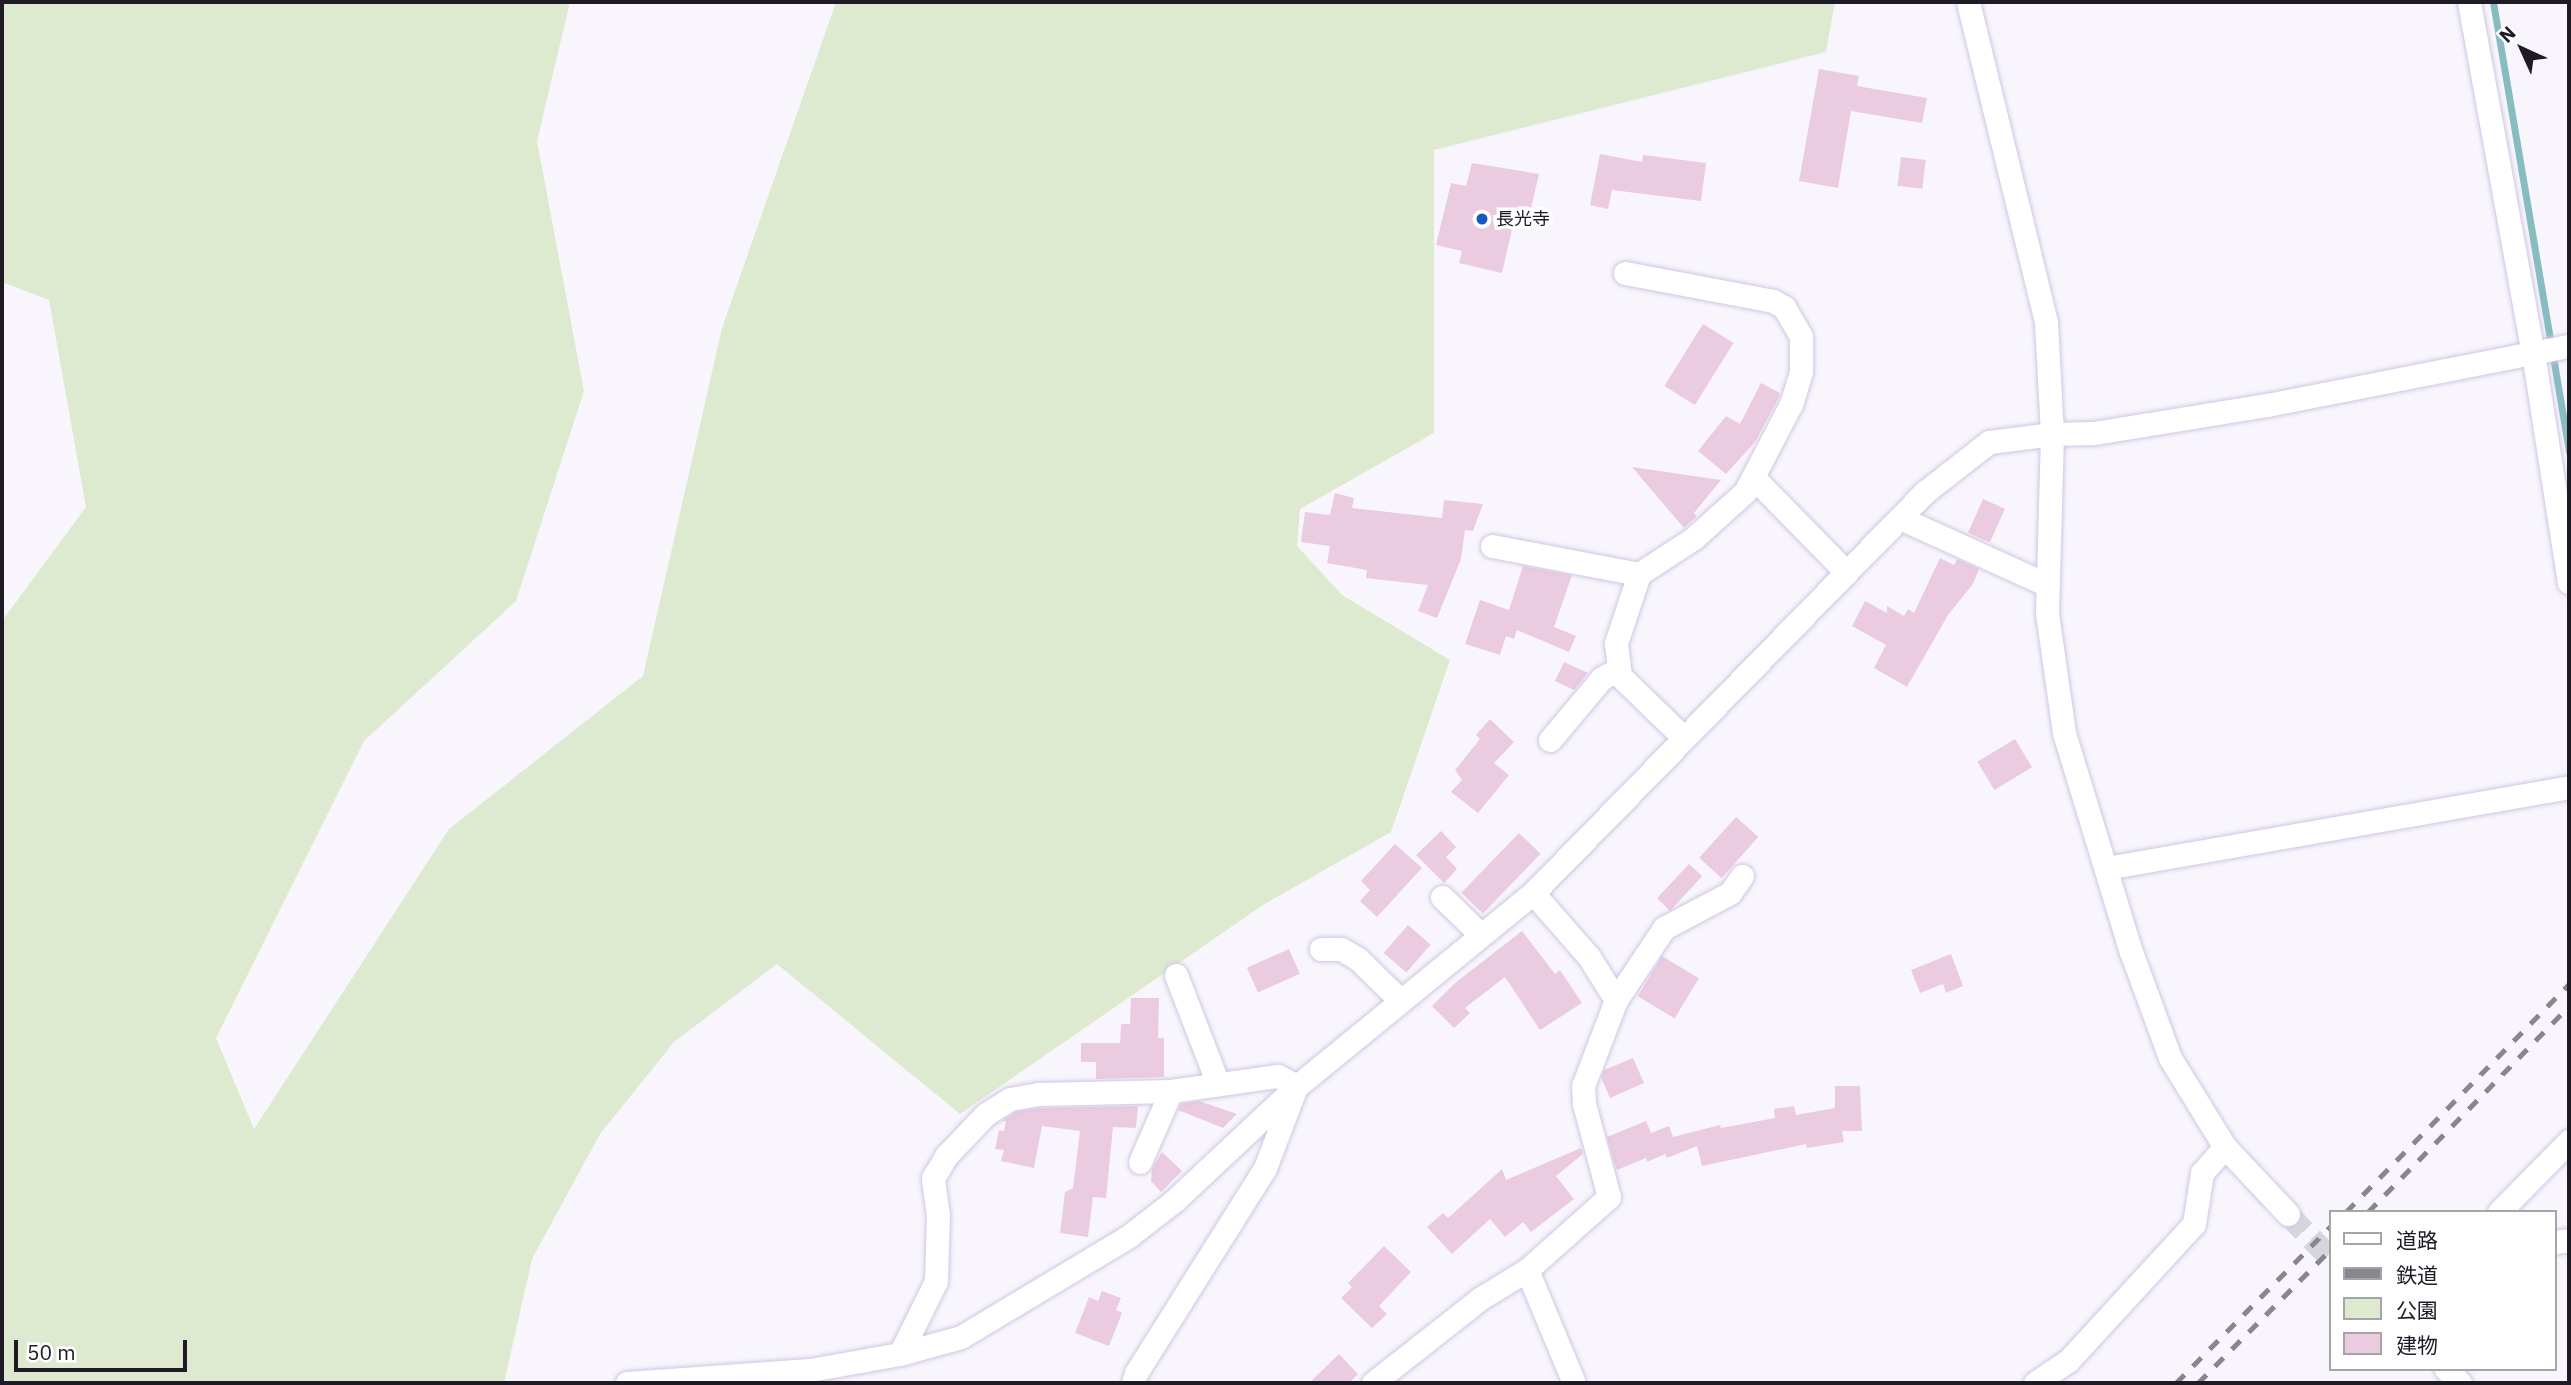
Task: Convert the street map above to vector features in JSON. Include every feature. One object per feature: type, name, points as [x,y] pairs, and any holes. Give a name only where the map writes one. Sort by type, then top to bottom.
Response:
[{"type":"street","points":[[1968,2],[2046,323],[2052,433],[2047,613],[2064,733],[2130,949],[2170,1058],[2225,1147],[2288,1214]]},
{"type":"street","points":[[2469,2],[2533,352],[2569,582]]},
{"type":"street","points":[[1625,273],[1773,301],[1784,307],[1801,337],[1801,372],[1791,404],[1745,492],[1694,538],[1639,574],[1616,643],[1620,676],[1683,737]]},
{"type":"street","points":[[627,1383],[810,1370],[901,1353],[961,1337],[1129,1236],[1174,1201],[1297,1086],[1533,892],[1925,492],[1989,442],[2052,433],[2094,433],[2267,405],[2569,346]]},
{"type":"street","points":[[1753,477],[1846,572]]},
{"type":"street","points":[[1900,518],[2048,585]]},
{"type":"street","points":[[1492,546],[1639,574]]},
{"type":"street","points":[[1550,740],[1602,678],[1619,669]]},
{"type":"street","points":[[2106,868],[2569,787]]},
{"type":"street","points":[[1373,1383],[1481,1298],[1527,1270],[1609,1197],[1584,1104],[1583,1086],[1616,1000],[1664,928],[1730,893],[1742,876]]},
{"type":"street","points":[[1533,892],[1589,957],[1616,1000]]},
{"type":"street","points":[[1442,897],[1480,934]]},
{"type":"street","points":[[1321,949],[1341,949],[1358,960],[1400,1000]]},
{"type":"street","points":[[1176,975],[1218,1084]]},
{"type":"street","points":[[901,1353],[936,1281],[938,1215],[933,1178],[946,1156],[973,1125],[1010,1100],[1038,1094],[1171,1091],[1278,1076],[1297,1086]]},
{"type":"street","points":[[1133,1383],[1265,1168],[1297,1086]]},
{"type":"street","points":[[1140,1161],[1171,1091]]},
{"type":"street","points":[[2502,1210],[2569,1141]]},
{"type":"street","points":[[2035,1383],[2068,1361],[2194,1224],[2202,1173],[2225,1147]]},
{"type":"street","points":[[1527,1270],[1574,1383]]},
{"type":"green space","points":[[2,2],[570,2],[537,141],[584,391],[516,601],[364,741],[216,1038],[254,1129],[449,829],[643,676],[722,328],[836,2],[1835,2],[1826,52],[1434,150],[1434,433],[1300,509],[1297,546],[1342,595],[1450,660],[1391,832],[1263,905],[960,1114],[777,964],[674,1042],[600,1134],[532,1259],[504,1383],[2,1383],[2,621],[86,507],[49,300],[2,282]]},
{"type":"building","points":[[1819,69],[1859,76],[1857,86],[1927,98],[1922,123],[1851,111],[1838,188],[1799,181]]},
{"type":"building","points":[[1600,154],[1642,162],[1643,155],[1706,163],[1701,201],[1612,190],[1608,209],[1590,205]]},
{"type":"building","points":[[1901,157],[1926,160],[1922,189],[1897,186]]},
{"type":"building","name":"長光寺","points":[[1472,163],[1539,174],[1529,217],[1524,216],[1521,227],[1513,225],[1502,273],[1459,263],[1462,251],[1436,245],[1451,183],[1466,186]]},
{"type":"building","points":[[1703,324],[1734,343],[1695,405],[1664,386]]},
{"type":"building","points":[[1761,383],[1780,393],[1778,399],[1755,442],[1726,474],[1698,451],[1726,416],[1740,424]]},
{"type":"building","points":[[1632,467],[1721,480],[1694,513],[1697,516],[1684,528]]},
{"type":"building","points":[[1335,493],[1354,498],[1352,508],[1442,518],[1444,500],[1483,504],[1473,531],[1465,530],[1461,559],[1437,618],[1418,611],[1428,585],[1366,578],[1367,570],[1327,563],[1330,546],[1301,542],[1305,512],[1330,515]]},
{"type":"building","points":[[1983,499],[2005,509],[1990,543],[1968,533]]},
{"type":"building","points":[[1940,558],[1954,565],[1957,559],[1979,569],[1973,584],[1948,615],[1907,687],[1874,668],[1886,645],[1852,626],[1865,601],[1887,613],[1887,606],[1904,616],[1908,609],[1914,613]]},
{"type":"building","points":[[1523,566],[1572,575],[1554,627],[1576,636],[1569,652],[1517,630],[1514,639],[1506,636],[1500,655],[1465,644],[1480,600],[1509,610]]},
{"type":"building","points":[[1564,662],[1588,673],[1574,690],[1555,681]]},
{"type":"building","points":[[1490,719],[1514,742],[1494,763],[1509,775],[1478,813],[1451,792],[1462,780],[1455,770],[1480,739],[1476,735]]},
{"type":"building","points":[[2015,739],[2032,767],[1994,790],[1977,762]]},
{"type":"building","points":[[1736,817],[1758,837],[1721,878],[1699,858]]},
{"type":"building","points":[[1441,831],[1456,847],[1446,857],[1457,869],[1444,883],[1416,855]]},
{"type":"building","points":[[1519,833],[1541,854],[1483,914],[1461,893]]},
{"type":"building","points":[[1395,844],[1422,868],[1377,917],[1360,901],[1370,890],[1361,881]]},
{"type":"building","points":[[1689,864],[1702,876],[1670,911],[1657,898]]},
{"type":"building","points":[[1408,925],[1431,945],[1406,973],[1384,953]]},
{"type":"building","points":[[1522,931],[1555,974],[1560,970],[1582,1003],[1540,1030],[1505,977],[1465,1008],[1470,1013],[1454,1028],[1432,1006],[1455,983]]},
{"type":"building","points":[[1289,949],[1300,974],[1258,992],[1247,968]]},
{"type":"building","points":[[1951,954],[1963,986],[1946,993],[1943,984],[1920,993],[1911,970]]},
{"type":"building","points":[[1662,956],[1699,978],[1675,1018],[1638,996]]},
{"type":"building","points":[[1131,998],[1159,998],[1158,1038],[1164,1038],[1164,1077],[1096,1079],[1096,1062],[1081,1062],[1081,1043],[1120,1043],[1121,1024],[1130,1024]]},
{"type":"building","points":[[1633,1058],[1644,1083],[1610,1098],[1601,1077],[1604,1070]]},
{"type":"building","points":[[1835,1086],[1860,1086],[1862,1131],[1842,1131],[1844,1142],[1807,1148],[1806,1144],[1702,1166],[1697,1146],[1667,1158],[1665,1154],[1647,1162],[1646,1158],[1617,1170],[1614,1162],[1607,1137],[1646,1121],[1651,1133],[1669,1126],[1673,1137],[1720,1125],[1721,1128],[1775,1118],[1774,1109],[1794,1106],[1796,1115],[1835,1108]]},
{"type":"building","points":[[1199,1101],[1237,1114],[1223,1128],[1178,1110],[1181,1104]]},
{"type":"building","points":[[1138,1106],[1136,1128],[1113,1127],[1106,1198],[1093,1197],[1088,1237],[1060,1233],[1065,1192],[1073,1188],[1080,1131],[1042,1126],[1034,1168],[1001,1161],[1004,1150],[995,1149],[999,1130],[1004,1131],[1006,1121],[1002,1121],[1015,1112],[1039,1108]]},
{"type":"building","points":[[1581,1148],[1583,1154],[1556,1176],[1574,1199],[1531,1232],[1523,1222],[1505,1237],[1490,1219],[1452,1254],[1427,1227],[1443,1213],[1448,1218],[1502,1169],[1506,1180]]},
{"type":"building","points":[[1162,1152],[1182,1171],[1161,1192],[1151,1181],[1152,1169]]},
{"type":"building","points":[[1384,1246],[1411,1272],[1379,1306],[1387,1314],[1372,1328],[1341,1298],[1352,1287],[1348,1283]]},
{"type":"building","points":[[1102,1291],[1121,1298],[1116,1310],[1122,1313],[1109,1346],[1075,1333],[1089,1297],[1098,1301]]},
{"type":"building","points":[[1339,1354],[1358,1374],[1349,1383],[1309,1383]]},
{"type":"waterway","points":[[2493,2],[2569,452]]},
{"type":"tunnel","points":[[2288,1214],[2330,1257]]},
{"type":"railway","points":[[2348,1210],[2569,984]]},
{"type":"railway","points":[[2370,1210],[2569,1006]]},
{"type":"railway","points":[[2176,1383],[2330,1227]]},
{"type":"railway","points":[[2198,1383],[2330,1250]]},
{"type":"place","name":"長光寺","points":[[1482,219]]}]
